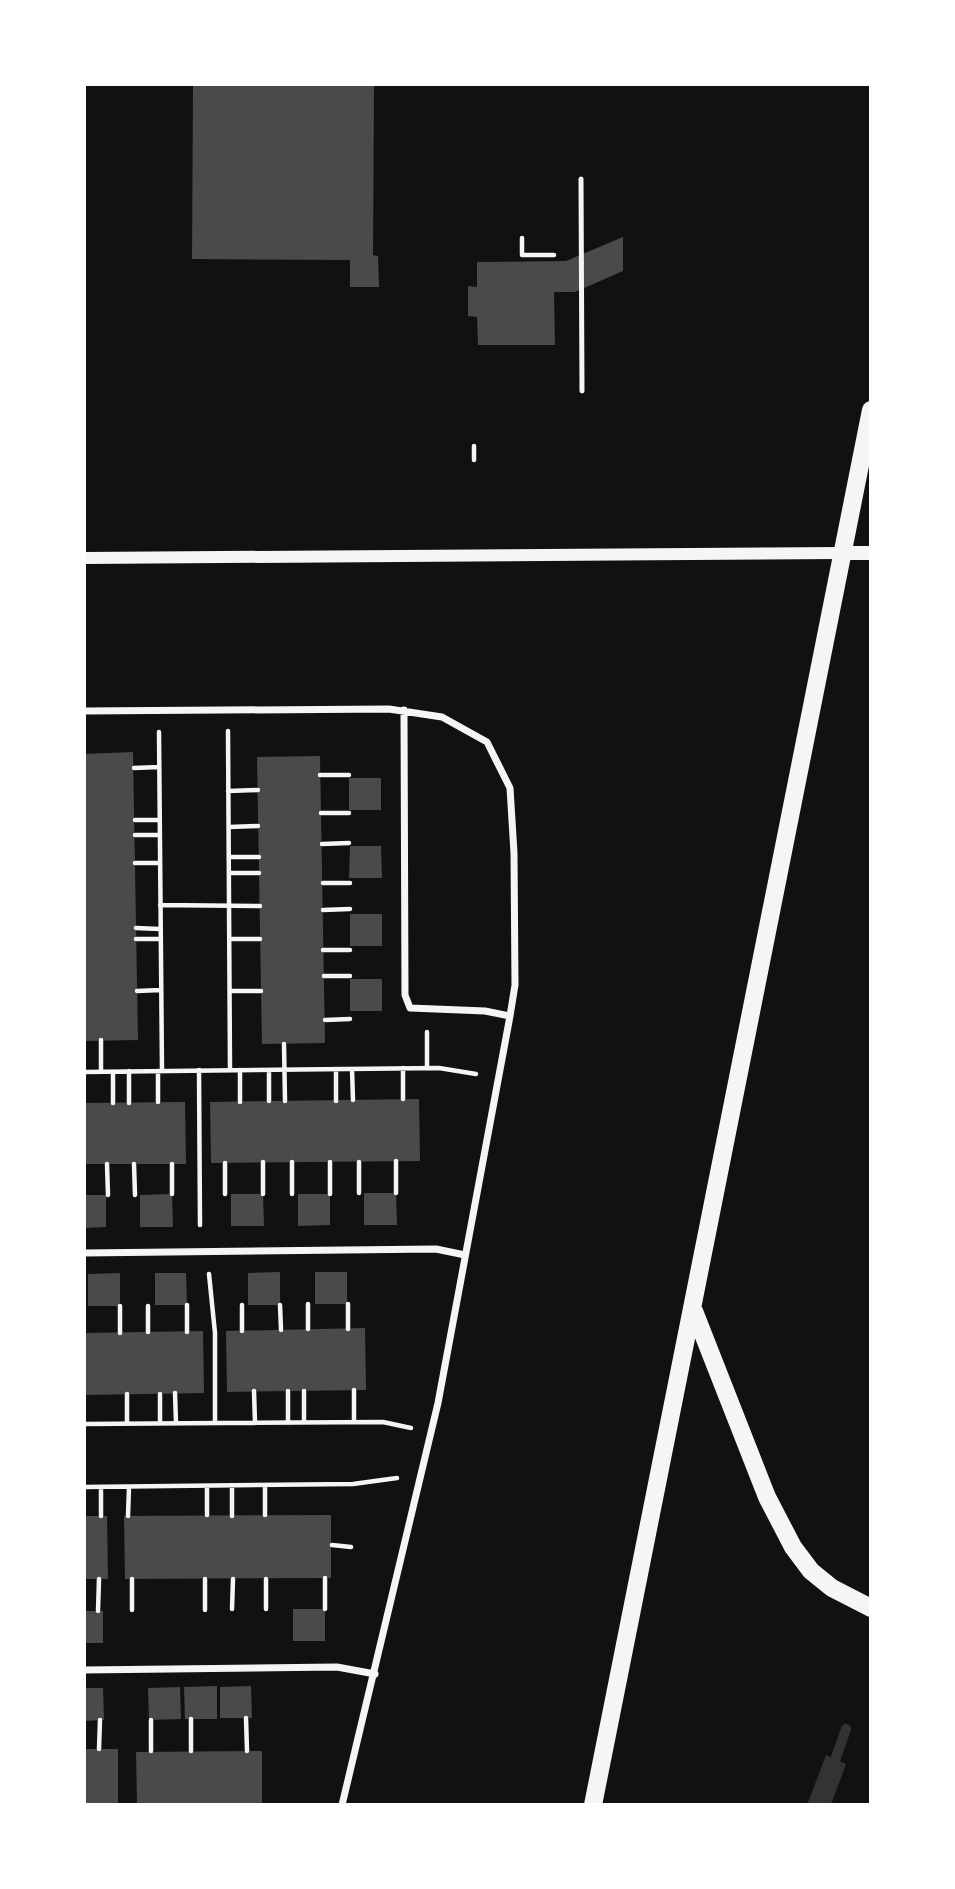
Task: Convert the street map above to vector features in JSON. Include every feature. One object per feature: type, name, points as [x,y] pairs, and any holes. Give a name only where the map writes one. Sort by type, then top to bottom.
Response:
[{"type":"main road","points":[[593,1805],[694,1310],[871,410]]},
{"type":"main road","points":[[841,553],[871,553]]},
{"type":"main road","points":[[694,1310],[767,1497],[793,1547],[811,1571],[832,1588],[871,1608]]},
{"type":"street","points":[[84,558],[841,553]]},
{"type":"street","points":[[84,711],[404,710],[442,717],[487,742],[510,788],[514,892],[514,985],[510,1016],[438,1403],[342,1805]]},
{"type":"street","points":[[404,710],[405,995],[410,1008],[485,1011],[510,1016]]},
{"type":"street","points":[[84,1253],[436,1249],[465,1255]]},
{"type":"street","points":[[84,1670],[337,1667],[374,1674]]},
{"type":"lane","points":[[581,179],[582,391]]},
{"type":"path","points":[[522,238],[522,255],[554,255]]},
{"type":"path","points":[[474,446],[474,460]]},
{"type":"path","points":[[228,731],[230,1070]]},
{"type":"path","points":[[158,1102],[161,990],[159,732]]},
{"type":"path","points":[[134,768],[159,767]]},
{"type":"path","points":[[320,775],[349,775]]},
{"type":"path","points":[[228,791],[258,790]]},
{"type":"path","points":[[321,813],[349,813]]},
{"type":"path","points":[[135,820],[160,820]]},
{"type":"path","points":[[229,827],[258,826]]},
{"type":"path","points":[[135,835],[159,835]]},
{"type":"path","points":[[322,844],[349,843]]},
{"type":"path","points":[[229,857],[259,857]]},
{"type":"path","points":[[135,863],[160,863]]},
{"type":"path","points":[[229,873],[259,873]]},
{"type":"path","points":[[323,883],[350,883]]},
{"type":"path","points":[[160,905],[260,906]]},
{"type":"path","points":[[323,910],[350,909]]},
{"type":"path","points":[[136,928],[160,929]]},
{"type":"path","points":[[136,939],[160,939]]},
{"type":"path","points":[[230,939],[260,939]]},
{"type":"path","points":[[323,950],[350,950]]},
{"type":"path","points":[[324,976],[350,976]]},
{"type":"path","points":[[137,991],[161,990]]},
{"type":"path","points":[[230,991],[261,991]]},
{"type":"path","points":[[325,1020],[350,1019]]},
{"type":"path","points":[[427,1032],[427,1068]]},
{"type":"path","points":[[101,1041],[102,1072]]},
{"type":"path","points":[[284,1044],[285,1101]]},
{"type":"path","points":[[402,1068],[403,1099]]},
{"type":"path","points":[[84,1072],[427,1068],[481,1075]]},
{"type":"path","points":[[336,1069],[336,1101]]},
{"type":"path","points":[[352,1069],[353,1100]]},
{"type":"path","points":[[199,1070],[200,1225]]},
{"type":"path","points":[[240,1070],[240,1102]]},
{"type":"path","points":[[268,1070],[269,1101]]},
{"type":"path","points":[[113,1072],[113,1103]]},
{"type":"path","points":[[129,1072],[129,1103]]},
{"type":"path","points":[[359,1161],[359,1194]]},
{"type":"path","points":[[396,1161],[396,1193]]},
{"type":"path","points":[[292,1162],[292,1194]]},
{"type":"path","points":[[330,1162],[330,1194]]},
{"type":"path","points":[[225,1163],[225,1194]]},
{"type":"path","points":[[262,1163],[263,1194]]},
{"type":"path","points":[[107,1164],[107,1195]]},
{"type":"path","points":[[134,1164],[135,1195]]},
{"type":"path","points":[[172,1164],[172,1194]]},
{"type":"path","points":[[209,1274],[215,1333],[215,1422]]},
{"type":"path","points":[[242,1304],[242,1331]]},
{"type":"path","points":[[308,1304],[308,1329]]},
{"type":"path","points":[[348,1304],[348,1329]]},
{"type":"path","points":[[187,1305],[187,1332]]},
{"type":"path","points":[[280,1305],[281,1330]]},
{"type":"path","points":[[120,1306],[120,1333]]},
{"type":"path","points":[[148,1306],[148,1332]]},
{"type":"path","points":[[354,1390],[354,1422]]},
{"type":"path","points":[[254,1391],[255,1423]]},
{"type":"path","points":[[288,1391],[288,1423]]},
{"type":"path","points":[[304,1391],[304,1422]]},
{"type":"path","points":[[175,1393],[176,1423]]},
{"type":"path","points":[[127,1394],[127,1423]]},
{"type":"path","points":[[160,1394],[160,1423]]},
{"type":"path","points":[[84,1424],[383,1422],[412,1429]]},
{"type":"path","points":[[84,1487],[353,1484],[402,1477]]},
{"type":"path","points":[[265,1485],[265,1516]]},
{"type":"path","points":[[207,1486],[207,1515]]},
{"type":"path","points":[[232,1486],[232,1516]]},
{"type":"path","points":[[100,1487],[101,1516]]},
{"type":"path","points":[[128,1516],[129,1487]]},
{"type":"path","points":[[332,1545],[351,1547]]},
{"type":"path","points":[[265,1609],[266,1578]]},
{"type":"path","points":[[325,1578],[325,1609]]},
{"type":"path","points":[[99,1579],[99,1611]]},
{"type":"path","points":[[132,1579],[132,1610]]},
{"type":"path","points":[[205,1579],[205,1609]]},
{"type":"path","points":[[232,1609],[233,1579]]},
{"type":"path","points":[[246,1718],[247,1751]]},
{"type":"path","points":[[191,1719],[191,1751]]},
{"type":"path","points":[[100,1720],[100,1749]]},
{"type":"path","points":[[150,1751],[151,1720]]},
{"type":"shaded area","points":[[826,1755],[846,1764],[831,1805],[807,1805]]},
{"type":"building","points":[[193,84],[374,84],[373,255],[378,256],[379,287],[350,287],[350,260],[192,259]]},
{"type":"building","points":[[623,237],[623,271],[575,292],[554,292],[555,345],[478,345],[477,317],[468,316],[468,286],[477,287],[477,262],[566,261]]},
{"type":"building","points":[[133,752],[138,1040],[84,1041],[84,754]]},
{"type":"building","points":[[320,756],[325,1043],[262,1044],[257,757]]},
{"type":"building","points":[[349,778],[381,778],[381,810],[349,810]]},
{"type":"building","points":[[350,846],[381,846],[382,878],[349,878]]},
{"type":"building","points":[[350,914],[382,914],[382,946],[350,946]]},
{"type":"building","points":[[350,979],[382,979],[382,1011],[350,1011]]},
{"type":"building","points":[[419,1099],[420,1161],[211,1163],[210,1102]]},
{"type":"building","points":[[185,1102],[186,1164],[84,1164],[84,1103]]},
{"type":"building","points":[[364,1193],[396,1193],[397,1225],[364,1225]]},
{"type":"building","points":[[172,1194],[173,1227],[140,1227],[140,1195]]},
{"type":"building","points":[[231,1194],[263,1194],[264,1226],[231,1226]]},
{"type":"building","points":[[298,1194],[330,1194],[330,1225],[298,1226]]},
{"type":"building","points":[[84,1195],[106,1195],[106,1227],[84,1228]]},
{"type":"building","points":[[280,1272],[280,1305],[248,1305],[248,1273]]},
{"type":"building","points":[[315,1272],[347,1272],[347,1304],[315,1304]]},
{"type":"building","points":[[120,1273],[120,1306],[88,1306],[88,1274]]},
{"type":"building","points":[[155,1273],[186,1273],[187,1305],[155,1305]]},
{"type":"building","points":[[365,1328],[366,1390],[227,1392],[226,1331]]},
{"type":"building","points":[[203,1331],[204,1393],[84,1395],[84,1333]]},
{"type":"building","points":[[331,1515],[331,1578],[125,1579],[124,1516]]},
{"type":"building","points":[[84,1516],[107,1516],[108,1579],[84,1579]]},
{"type":"building","points":[[293,1609],[325,1609],[325,1641],[293,1641]]},
{"type":"building","points":[[84,1611],[103,1611],[103,1643],[84,1643]]},
{"type":"building","points":[[217,1686],[217,1719],[185,1719],[184,1687]]},
{"type":"building","points":[[251,1686],[252,1718],[220,1718],[220,1687]]},
{"type":"building","points":[[180,1687],[181,1719],[149,1720],[148,1688]]},
{"type":"building","points":[[84,1688],[103,1688],[104,1720],[84,1721]]},
{"type":"building","points":[[84,1749],[118,1749],[118,1805],[84,1805]]},
{"type":"building","points":[[262,1751],[262,1805],[137,1805],[136,1752]]},
{"type":"waterway","points":[[831,1772],[846,1729]]}]
